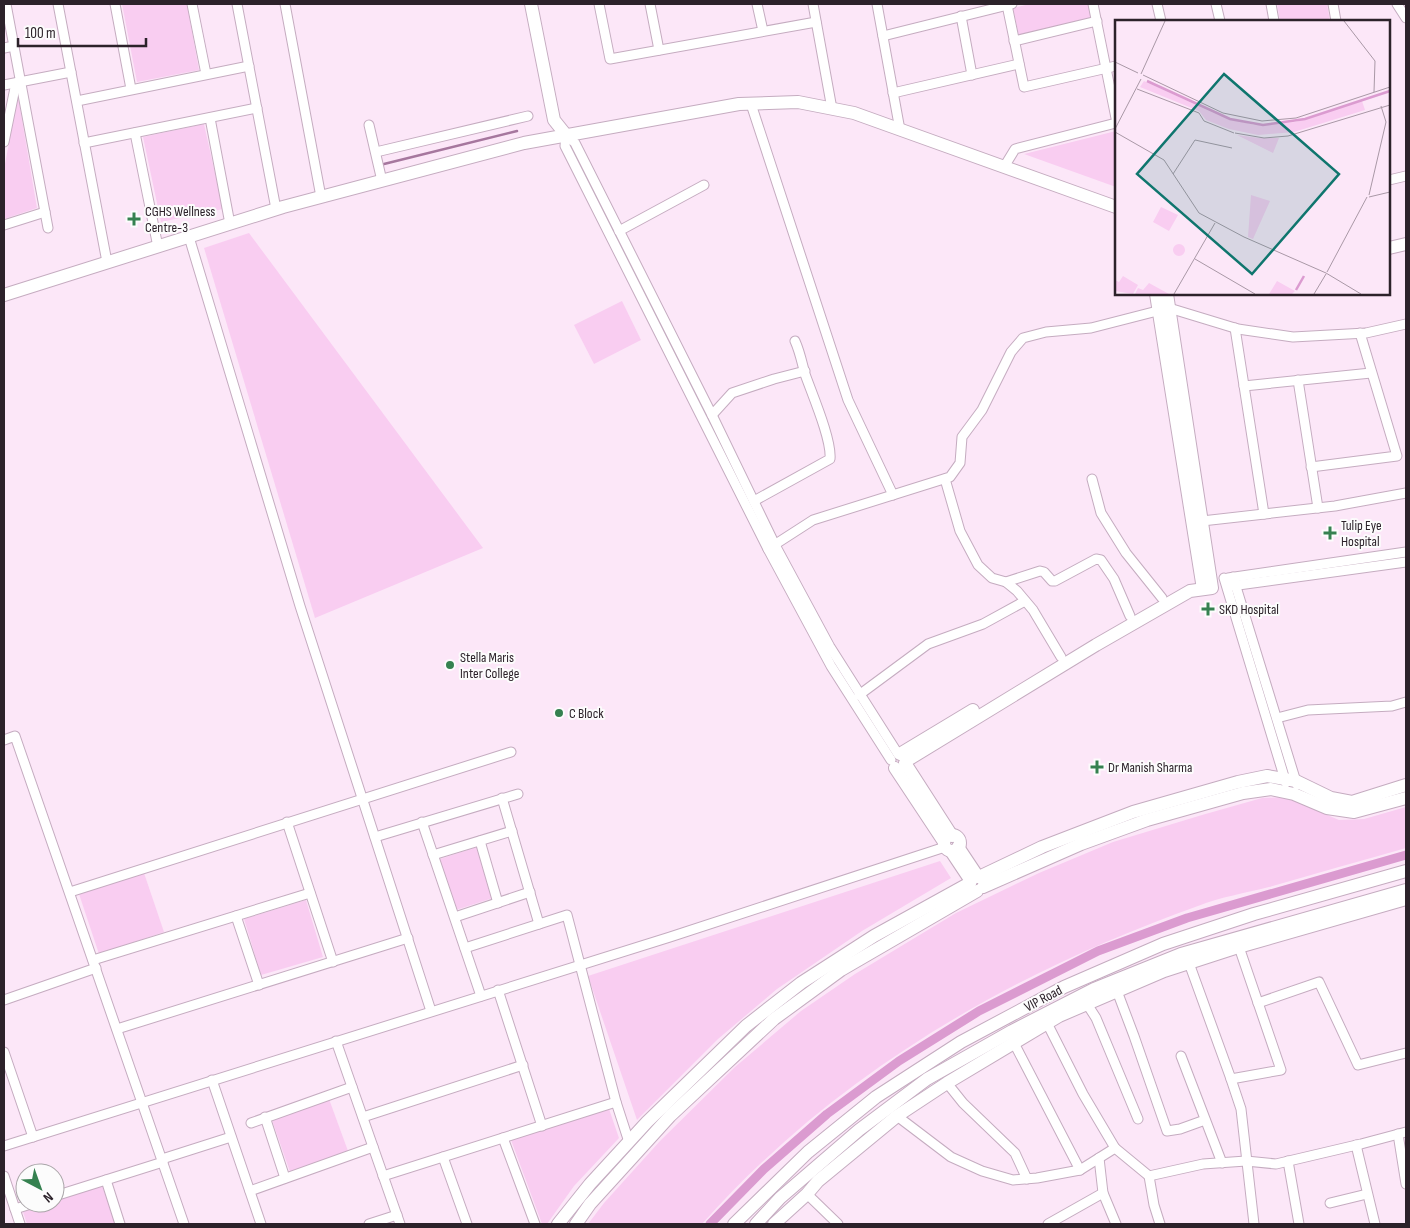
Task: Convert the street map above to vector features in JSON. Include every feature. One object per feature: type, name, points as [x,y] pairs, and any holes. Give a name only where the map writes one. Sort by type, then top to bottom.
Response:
[{"type":"street","points":[[6,4],[14,46],[18,83],[48,228]]},
{"type":"street","points":[[58,4],[107,262]]},
{"type":"street","points":[[115,4],[131,89]]},
{"type":"street","points":[[192,4],[206,74]]},
{"type":"street","points":[[237,4],[276,209]]},
{"type":"street","points":[[285,4],[322,197]]},
{"type":"street","points":[[531,4],[554,120],[575,143],[754,501],[771,547],[859,695],[976,883]]},
{"type":"street","points":[[539,4],[566,135],[565,146],[831,666],[899,760]]},
{"type":"street","points":[[599,4],[610,59],[816,22]]},
{"type":"street","points":[[650,4],[659,50]]},
{"type":"street","points":[[757,4],[763,32]]},
{"type":"street","points":[[813,4],[832,109]]},
{"type":"street","points":[[877,4],[900,130]]},
{"type":"street","points":[[883,36],[1009,4],[1014,41],[1024,87],[1115,66]]},
{"type":"street","points":[[1093,4],[1115,113]]},
{"type":"street","points":[[1157,4],[1161,20]]},
{"type":"street","points":[[1216,4],[1220,20]]},
{"type":"street","points":[[1271,4],[1274,20]]},
{"type":"street","points":[[1333,4],[1336,20]]},
{"type":"street","points":[[1397,4],[1406,18]]},
{"type":"street","points":[[961,16],[972,74]]},
{"type":"street","points":[[1014,41],[1097,21]]},
{"type":"street","points":[[4,48],[14,46]]},
{"type":"street","points":[[893,93],[1019,64]]},
{"type":"street","points":[[77,101],[249,66]]},
{"type":"street","points":[[4,85],[71,72]]},
{"type":"street","points":[[4,142],[18,83]]},
{"type":"street","points":[[4,295],[276,209],[524,143],[738,104],[798,102],[854,113],[1115,207]]},
{"type":"street","points":[[751,104],[848,400],[892,495]]},
{"type":"street","points":[[84,143],[257,108]]},
{"type":"street","points":[[376,152],[528,116]]},
{"type":"street","points":[[210,118],[230,224]]},
{"type":"street","points":[[1004,167],[1015,149],[1115,123]]},
{"type":"street","points":[[370,125],[382,181]]},
{"type":"street","points":[[135,133],[158,246]]},
{"type":"street","points":[[1390,180],[1406,176]]},
{"type":"street","points":[[619,231],[704,184]]},
{"type":"street","points":[[4,225],[45,212]]},
{"type":"street","points":[[189,237],[300,606],[431,1011]]},
{"type":"street","points":[[1390,248],[1406,244]]},
{"type":"street","points":[[1156,295],[1164,310],[1202,521],[1207,585]]},
{"type":"street","points":[[1167,295],[1164,310],[1207,585]]},
{"type":"street","points":[[771,547],[813,520],[950,478],[960,463],[962,437],[982,410],[1011,352],[1023,338],[1046,332],[1092,328],[1164,310],[1235,328],[1293,337],[1360,333],[1406,324]]},
{"type":"street","points":[[1235,328],[1264,514]]},
{"type":"street","points":[[1311,467],[1397,456],[1370,372],[1360,333]]},
{"type":"street","points":[[754,501],[830,459],[828,443],[804,371],[802,357],[795,341]]},
{"type":"street","points":[[712,415],[732,394],[774,378],[804,371]]},
{"type":"street","points":[[1244,386],[1370,372]]},
{"type":"street","points":[[1298,380],[1318,508]]},
{"type":"street","points":[[945,479],[960,531],[978,565],[992,578],[1006,582],[1025,601],[1061,657]]},
{"type":"street","points":[[1092,479],[1101,513],[1126,553],[1162,598]]},
{"type":"street","points":[[1202,521],[1318,508],[1406,493]]},
{"type":"street","points":[[1230,582],[1406,552]]},
{"type":"street","points":[[1006,582],[1040,571],[1044,572],[1054,581],[1096,559],[1101,560],[1114,579],[1130,616]]},
{"type":"street","points":[[899,760],[1190,591],[1207,585],[1406,562]]},
{"type":"street","points":[[1230,582],[1277,718],[1290,780]]},
{"type":"street","points":[[1230,582],[1255,682],[1294,794]]},
{"type":"street","points":[[899,760],[1061,657],[1188,583],[1207,585]]},
{"type":"street","points":[[859,695],[928,644],[983,624],[1025,601]]},
{"type":"street","points":[[1255,682],[1265,679]]},
{"type":"street","points":[[1277,718],[1308,710],[1392,706],[1406,702]]},
{"type":"street","points":[[4,740],[15,736],[184,1224]]},
{"type":"street","points":[[70,892],[511,752]]},
{"type":"street","points":[[558,1224],[590,1184],[629,1142],[746,1026],[801,983],[874,936],[1042,846],[1133,812],[1238,782],[1267,776],[1290,780],[1331,798],[1352,802],[1406,785]]},
{"type":"street","points":[[576,1224],[590,1204],[670,1116],[774,1019],[841,970],[976,883],[1147,820],[1243,794],[1271,789],[1294,794],[1327,808],[1354,812],[1406,798]]},
{"type":"street","points":[[375,837],[518,794]]},
{"type":"street","points":[[502,798],[540,924]]},
{"type":"street","points":[[287,822],[332,962]]},
{"type":"street","points":[[422,822],[482,996]]},
{"type":"street","points":[[433,854],[512,831]]},
{"type":"street","points":[[480,840],[498,903]]},
{"type":"street","points":[[4,1146],[680,934],[950,844]]},
{"type":"street","name":"VIP Road","points":[[734,1224],[808,1152],[876,1097],[961,1042],[1056,991],[1163,944],[1254,914],[1406,871]]},
{"type":"street","name":"VIP Road","points":[[756,1224],[780,1198],[859,1130],[927,1079],[1012,1031],[1094,989],[1182,954],[1406,890]]},
{"type":"street","points":[[454,917],[530,892]]},
{"type":"street","points":[[4,1000],[95,964],[310,893]]},
{"type":"street","name":"VIP Road","points":[[774,1224],[807,1194],[818,1181],[897,1116],[1047,1023],[1164,971],[1239,947],[1406,899]]},
{"type":"street","points":[[465,948],[567,915],[616,1102],[629,1142]]},
{"type":"street","points":[[236,916],[259,985]]},
{"type":"street","points":[[117,1029],[408,938]]},
{"type":"street","points":[[1231,1079],[1281,1070],[1239,947]]},
{"type":"street","points":[[1189,963],[1241,1109],[1254,1224]]},
{"type":"street","points":[[1258,1003],[1319,982],[1358,1065],[1406,1053]]},
{"type":"street","points":[[498,990],[542,1126]]},
{"type":"street","points":[[1117,991],[1168,1131],[1180,1130],[1205,1120]]},
{"type":"street","points":[[1087,1004],[1096,1018],[1138,1119]]},
{"type":"street","points":[[1047,1023],[1083,1094],[1115,1148],[1149,1176],[1154,1206],[1160,1224]]},
{"type":"street","points":[[336,1041],[400,1224]]},
{"type":"street","points":[[1014,1043],[1080,1170]]},
{"type":"street","points":[[4,1052],[7,1072],[33,1136]]},
{"type":"street","points":[[1180,1056],[1222,1163]]},
{"type":"street","points":[[363,1117],[523,1065]]},
{"type":"street","points":[[212,1080],[261,1224]]},
{"type":"street","points":[[948,1083],[963,1102],[1015,1153],[1027,1179]]},
{"type":"street","points":[[251,1122],[352,1087]]},
{"type":"street","points":[[383,1176],[616,1102]]},
{"type":"street","points":[[897,1116],[951,1156],[982,1171],[1013,1180],[1080,1170],[1115,1148]]},
{"type":"street","points":[[265,1117],[285,1178]]},
{"type":"street","points":[[1149,1176],[1203,1164],[1246,1161],[1276,1164],[1402,1133],[1406,1184]]},
{"type":"street","points":[[65,1193],[231,1137]]},
{"type":"street","points":[[503,1138],[535,1224]]},
{"type":"street","points":[[1356,1145],[1375,1224]]},
{"type":"street","points":[[250,1191],[373,1147]]},
{"type":"street","points":[[443,1157],[467,1224]]},
{"type":"street","points":[[1099,1158],[1103,1193],[1116,1224]]},
{"type":"street","points":[[1288,1161],[1299,1224]]},
{"type":"street","points":[[4,1176],[15,1209]]},
{"type":"street","points":[[106,1180],[120,1224]]},
{"type":"street","points":[[1048,1224],[1103,1193]]},
{"type":"street","points":[[807,1194],[838,1224]]},
{"type":"street","points":[[1330,1203],[1367,1194]]},
{"type":"street","points":[[369,1224],[397,1214]]},
{"type":"shaded area","points":[[122,4],[187,4],[199,70],[137,82]]},
{"type":"shaded area","points":[[1030,4],[1090,4],[1094,17],[1019,36],[1013,8]]},
{"type":"shaded area","points":[[1277,4],[1327,4],[1330,20],[1280,20]]},
{"type":"shaded area","points":[[18,96],[37,208],[4,219],[4,169]]},
{"type":"shaded area","points":[[204,124],[223,209],[161,222],[143,137]]},
{"type":"shaded area","points":[[1115,131],[1115,187],[1024,154]]},
{"type":"shaded area","points":[[249,233],[483,548],[315,618],[204,248]]},
{"type":"shaded area","points":[[622,301],[641,340],[594,364],[574,325]]},
{"type":"shaded area","points":[[1286,797],[1339,820],[1364,819],[1406,807],[1406,848],[1207,903],[1128,933],[1060,963],[994,997],[929,1034],[868,1075],[809,1120],[754,1170],[702,1224],[588,1224],[604,1203],[660,1141],[735,1067],[801,1011],[855,974],[956,913],[1039,873],[1113,842],[1262,798]]},
{"type":"shaded area","points":[[477,847],[493,898],[456,910],[440,859]]},
{"type":"shaded area","points":[[940,861],[951,878],[862,931],[777,989],[718,1039],[637,1120],[588,976]]},
{"type":"shaded area","points":[[144,873],[164,932],[99,954],[79,894]]},
{"type":"shaded area","points":[[306,900],[323,957],[261,975],[244,919]]},
{"type":"shaded area","points":[[329,1099],[348,1151],[290,1172],[272,1120]]},
{"type":"shaded area","points":[[609,1109],[619,1138],[574,1186],[547,1224],[542,1224],[511,1140]]},
{"type":"shaded area","points":[[102,1185],[115,1224],[27,1224],[23,1213],[65,1213],[65,1198]]},
{"type":"waterway","points":[[384,164],[517,131]]},
{"type":"waterway","points":[[710,1224],[764,1169],[827,1114],[899,1061],[979,1011],[1098,951],[1187,918],[1406,855]]},
{"type":"place","name":"CGHS Wellness Centre-3","points":[[134,219]]},
{"type":"place","name":"Tulip Eye Hospital","points":[[1330,533]]},
{"type":"place","name":"SKD Hospital","points":[[1208,609]]},
{"type":"place","name":"Stella Maris Inter College","points":[[450,665]]},
{"type":"place","name":"C Block","points":[[559,713]]},
{"type":"place","name":"Dr Manish Sharma","points":[[1097,767]]}]
